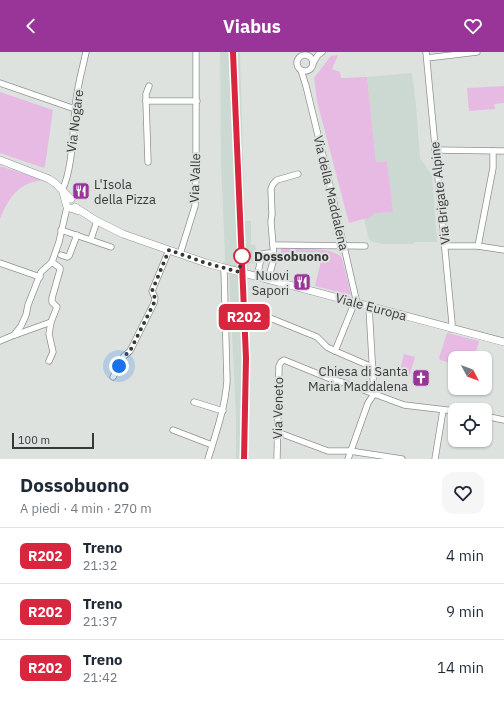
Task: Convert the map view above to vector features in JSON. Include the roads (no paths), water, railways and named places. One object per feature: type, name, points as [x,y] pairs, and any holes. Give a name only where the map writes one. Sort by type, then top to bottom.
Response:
[{"type":"street","name":"Via Nogare","points":[[62,190],[67,176],[74,134],[75,109],[86,52]]},
{"type":"street","name":"Via Valle","points":[[180,254],[195,206],[197,101],[196,52]]},
{"type":"street","name":"Via della Maddalena","points":[[298,52],[299,59],[297,64],[306,83],[356,299],[354,303]]},
{"type":"street","name":"Via Brigate Alpine","points":[[451,329],[452,323],[427,55],[477,52]]},
{"type":"street","points":[[306,55],[313,63],[320,54]]},
{"type":"street","points":[[299,59],[306,55],[320,54]]},
{"type":"street","name":"Via della Maddalena","points":[[306,83],[309,70],[313,63]]},
{"type":"street","points":[[301,70],[309,70]]},
{"type":"street","points":[[0,83],[75,109]]},
{"type":"street","points":[[148,162],[146,94],[149,86]]},
{"type":"street","points":[[146,101],[197,101]]},
{"type":"street","points":[[435,150],[504,151]]},
{"type":"street","points":[[478,246],[493,168],[493,151]]},
{"type":"street","name":"Viale Europa","points":[[0,160],[50,179],[62,190],[72,206],[123,234],[224,268],[504,342]]},
{"type":"street","points":[[268,280],[274,258],[271,189],[273,184],[278,180],[298,174]]},
{"type":"street","points":[[14,335],[21,326],[26,315],[28,305],[41,272],[52,262],[59,242],[61,230],[72,206]]},
{"type":"street","points":[[91,239],[97,221]]},
{"type":"street","points":[[61,230],[111,247]]},
{"type":"street","points":[[61,255],[67,257],[69,256],[77,235]]},
{"type":"street","points":[[273,246],[365,246]]},
{"type":"street","points":[[445,246],[478,246],[504,250]]},
{"type":"street","points":[[113,377],[124,356],[130,351],[154,303],[155,298],[152,291],[169,250]]},
{"type":"street","points":[[257,277],[262,254],[269,252],[274,258]]},
{"type":"street","points":[[0,262],[40,277]]},
{"type":"street","points":[[49,361],[53,352],[49,334],[51,322],[57,307],[52,302],[52,298],[60,270],[60,268],[52,262]]},
{"type":"street","points":[[208,459],[226,398],[227,381],[224,268]]},
{"type":"street","points":[[335,351],[354,303]]},
{"type":"street","points":[[348,459],[368,403],[374,394],[369,307]]},
{"type":"street","points":[[270,318],[317,338],[327,347],[372,367]]},
{"type":"street","points":[[0,341],[51,322]]},
{"type":"street","name":"Via Veneto","points":[[277,459],[279,366],[281,362],[284,360],[333,380],[374,394]]},
{"type":"street","points":[[374,394],[404,405],[448,410]]},
{"type":"street","points":[[194,402],[223,411]]},
{"type":"street","points":[[435,459],[443,410]]},
{"type":"street","points":[[492,417],[504,420]]},
{"type":"street","points":[[173,430],[212,444]]},
{"type":"street","points":[[277,432],[328,451],[350,451],[402,459]]},
{"type":"railway","points":[[233,52],[245,358],[244,459]]},
{"type":"train","name":"R202","points":[[233,52],[246,358],[244,459]]},
{"type":"place","name":"L'Isola della Pizza","points":[[81,191]]},
{"type":"place","name":"Dossobuono","points":[[242,256]]},
{"type":"place","name":"Nuovi Sapori","points":[[302,282]]},
{"type":"place","name":"Chiesa di Santa Maria Maddalena","points":[[421,378]]}]
